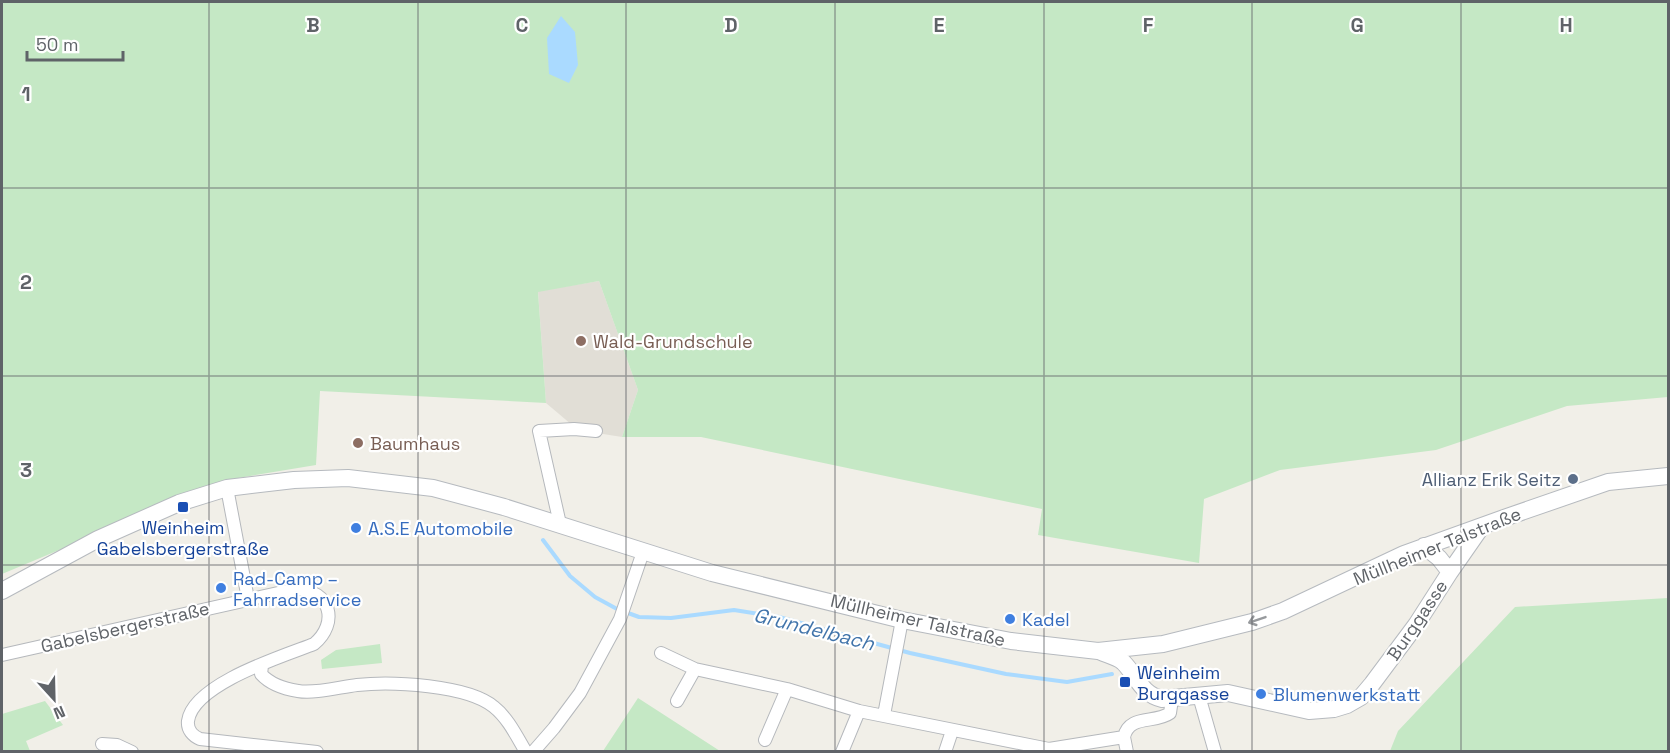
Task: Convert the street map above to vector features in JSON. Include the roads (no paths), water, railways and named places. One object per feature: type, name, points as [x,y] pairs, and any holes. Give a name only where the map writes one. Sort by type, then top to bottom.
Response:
[{"type":"main road","name":"Müllheimer Talstraße","points":[[2,591],[131,523],[179,503],[227,488],[262,483],[348,478],[413,485],[494,504],[712,573],[902,620],[1011,641],[1098,651],[1163,644],[1252,622],[1283,611],[1424,546],[1608,482],[1668,476]]},
{"type":"main road","name":"Burggasse","points":[[1098,651],[1122,661],[1149,695],[1162,699],[1216,693],[1241,694],[1310,711],[1334,709],[1347,705],[1361,697],[1372,684],[1416,625],[1482,526]]},
{"type":"main road","name":"Burggasse","points":[[1424,546],[1439,558],[1450,572]]},
{"type":"main road","points":[[1129,669],[1138,646]]},
{"type":"street","points":[[560,524],[539,431],[596,430]]},
{"type":"street","points":[[227,488],[248,599]]},
{"type":"street","points":[[533,752],[580,693],[621,619],[642,552]]},
{"type":"street","name":"Gabelsbergerstraße","points":[[2,655],[248,599],[297,589],[314,591],[325,602],[329,621],[322,637],[314,644],[262,666]]},
{"type":"street","points":[[884,715],[902,620]]},
{"type":"street","points":[[661,653],[695,669],[787,689],[859,711],[1049,750],[1124,737]]},
{"type":"street","points":[[317,752],[200,739],[190,732],[188,720],[192,711],[204,697],[227,679],[262,666],[261,674],[268,681],[300,692],[398,683],[477,697],[496,708],[526,752]]},
{"type":"street","points":[[677,701],[695,669]]},
{"type":"street","points":[[765,740],[787,689]]},
{"type":"street","points":[[1198,696],[1215,752]]},
{"type":"street","points":[[1127,752],[1125,731],[1132,724],[1166,716],[1170,713],[1172,699]]},
{"type":"street","points":[[842,752],[859,711]]},
{"type":"street","points":[[945,752],[952,731]]},
{"type":"street","points":[[102,744],[117,745],[132,752]]},
{"type":"water","points":[[561,16],[575,32],[578,65],[569,83],[549,74],[547,38]]},
{"type":"waterway","name":"Grundelbach","points":[[543,540],[570,576],[595,597],[617,609],[639,617],[671,618],[734,610],[779,617],[910,653],[1006,674],[1067,682],[1112,674]]},
{"type":"place","name":"Wald-Grundschule","points":[[581,341]]},
{"type":"place","name":"Baumhaus","points":[[358,443]]},
{"type":"place","name":"Allianz Erik Seitz","points":[[1573,479]]},
{"type":"place","name":"Weinheim Gabelsbergerstraße","points":[[183,507]]},
{"type":"place","name":"A.S.E Automobile","points":[[356,528]]},
{"type":"place","name":"Rad-Camp – Fahrradservice","points":[[221,588]]},
{"type":"place","name":"Kadel","points":[[1010,619]]},
{"type":"place","name":"Weinheim Burggasse","points":[[1125,682]]},
{"type":"place","name":"Blumenwerkstatt","points":[[1261,694]]}]
